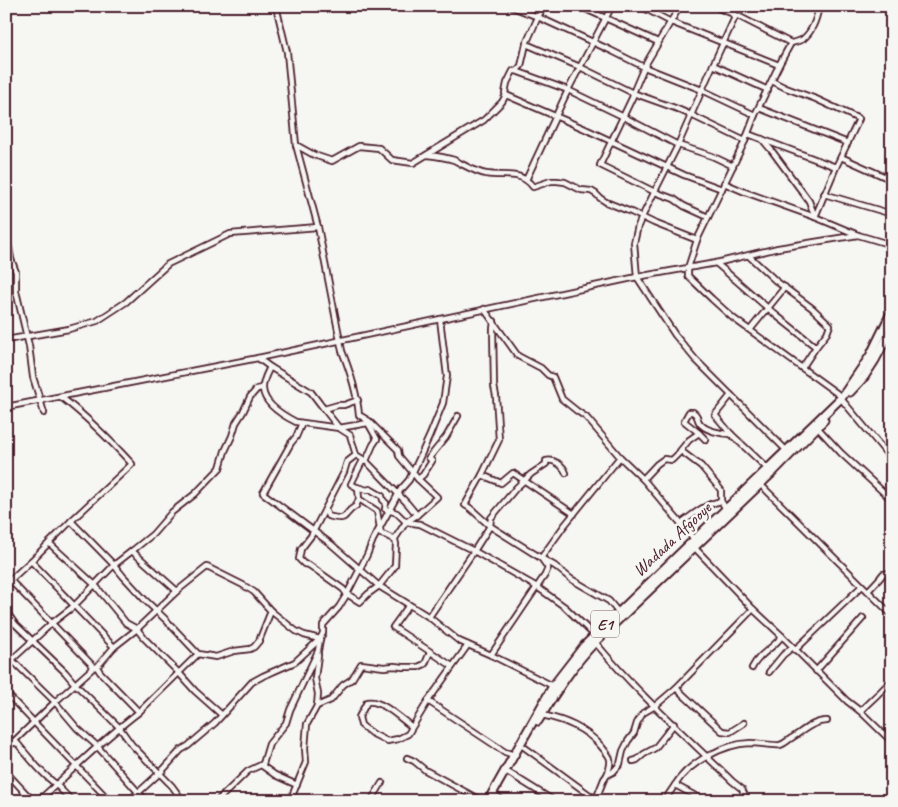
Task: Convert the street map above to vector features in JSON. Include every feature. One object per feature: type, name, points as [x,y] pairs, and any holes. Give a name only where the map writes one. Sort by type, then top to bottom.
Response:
[{"type":"highway","name":"Wadada Afgooye","points":[[494,798],[542,715],[594,638],[618,612],[760,484],[817,427],[842,399],[870,356],[892,311]]},
{"type":"highway","name":"Wadada Afgooye","points":[[488,801],[553,686],[584,646],[694,543],[767,468],[864,377],[892,328]]},
{"type":"street","points":[[276,6],[287,52],[296,145],[318,227],[342,351],[351,372],[358,400],[359,415],[398,450],[399,456],[412,472],[438,497],[406,522],[394,540]]},
{"type":"street","points":[[510,6],[755,115]]},
{"type":"street","points":[[296,145],[314,155],[332,161],[360,146],[379,148],[392,160],[413,163],[484,120],[502,102],[506,95],[507,83],[514,71],[521,66],[526,44],[544,6]]},
{"type":"street","points":[[579,6],[658,42]]},
{"type":"street","points":[[526,180],[555,116],[612,6]]},
{"type":"street","points":[[640,6],[671,22],[779,65]]},
{"type":"street","points":[[680,6],[644,67],[624,117],[600,165],[708,216]]},
{"type":"street","points":[[713,6],[791,42],[802,40],[806,35],[814,22],[819,6]]},
{"type":"street","points":[[736,15],[678,145],[638,226],[634,243],[637,277],[675,335],[695,358],[786,450]]},
{"type":"street","points":[[791,42],[697,240],[688,268],[688,276],[733,318],[842,399],[892,460]]},
{"type":"street","points":[[526,44],[633,93],[691,115],[745,141]]},
{"type":"street","points":[[713,65],[768,90]]},
{"type":"street","points":[[516,70],[568,90],[678,145],[712,156],[733,166]]},
{"type":"street","points":[[772,80],[786,88],[816,99],[859,119],[815,217]]},
{"type":"street","points":[[506,95],[667,167],[722,189]]},
{"type":"street","points":[[759,108],[848,143]]},
{"type":"street","points":[[748,134],[836,167]]},
{"type":"street","points":[[762,139],[809,201],[815,217]]},
{"type":"street","points":[[427,155],[443,157],[486,174],[509,175],[526,180],[533,187],[551,181],[565,182],[581,190],[591,191],[606,202],[697,240]]},
{"type":"street","points":[[841,157],[892,180]]},
{"type":"street","points":[[724,183],[858,235],[892,245]]},
{"type":"street","points":[[824,194],[892,214]]},
{"type":"street","points":[[6,340],[69,329],[97,321],[126,302],[168,264],[230,234],[318,227]]},
{"type":"street","points":[[6,230],[16,272],[16,291],[27,336],[33,377],[44,413]]},
{"type":"street","points":[[6,407],[258,358],[637,277],[716,263],[778,248],[858,235]]},
{"type":"street","points":[[749,256],[776,281],[812,308],[830,325],[827,333],[802,368]]},
{"type":"street","points":[[716,263],[816,347]]},
{"type":"street","points":[[750,330],[785,288]]},
{"type":"street","points":[[484,309],[518,356],[541,368],[553,377],[562,399],[586,417],[620,457],[643,479],[681,523],[694,543],[753,609],[892,742]]},
{"type":"street","points":[[291,800],[306,762],[307,724],[317,706],[318,694],[315,678],[323,625],[339,607],[347,594],[367,555],[372,540],[408,480],[443,403],[447,376],[440,319]]},
{"type":"street","points":[[494,321],[494,386],[499,440],[465,505],[490,526],[555,566],[570,580],[609,601],[618,612]]},
{"type":"street","points":[[258,358],[311,392],[339,428],[350,435],[356,455],[366,461],[407,502],[416,515]]},
{"type":"street","points":[[270,367],[262,388],[265,398],[270,404],[291,419],[302,423],[339,428],[369,422]]},
{"type":"street","points":[[6,665],[52,623],[74,606],[114,565],[153,534],[172,512],[195,494],[220,468],[236,423],[250,397],[257,389],[262,388]]},
{"type":"street","points":[[731,395],[715,415],[731,434],[767,468]]},
{"type":"street","points":[[61,397],[90,421],[132,464],[8,582],[52,623],[139,712]]},
{"type":"street","points":[[324,409],[358,400]]},
{"type":"street","points":[[706,440],[684,422],[689,412],[697,415],[700,424],[706,428],[720,433],[731,434]]},
{"type":"street","points":[[418,479],[423,475],[432,460],[429,458],[446,437],[458,416]]},
{"type":"street","points":[[351,484],[377,439],[369,422]]},
{"type":"street","points":[[302,423],[296,437],[263,493],[314,531],[379,586],[429,617],[459,641],[553,686]]},
{"type":"street","points":[[817,427],[830,442],[892,500]]},
{"type":"street","points":[[643,479],[664,459],[672,460],[689,440],[699,433]]},
{"type":"street","points":[[680,451],[701,466],[722,490],[721,501],[726,509]]},
{"type":"street","points":[[356,455],[347,462],[344,472],[314,531],[301,549],[299,559],[360,602],[379,586],[395,566],[396,544],[387,535],[381,534],[377,511],[359,499]]},
{"type":"street","points":[[541,558],[620,457]]},
{"type":"street","points":[[429,617],[490,526],[491,518],[524,480],[546,464],[548,460],[563,467],[566,473]]},
{"type":"street","points":[[482,475],[501,483],[513,473],[574,514]]},
{"type":"street","points":[[325,509],[328,516],[338,519],[349,513],[356,506],[359,499],[358,488],[351,484]]},
{"type":"street","points":[[351,484],[367,490],[370,489],[382,496],[386,503],[385,509],[397,513],[406,522],[420,524],[474,551],[537,587],[565,607],[594,638],[607,657],[706,756],[742,789],[746,798],[745,801]]},
{"type":"street","points":[[760,484],[892,615]]},
{"type":"street","points":[[681,523],[705,506],[721,501]]},
{"type":"street","points":[[71,520],[198,654],[216,657],[254,647],[259,641],[271,612]]},
{"type":"street","points":[[49,543],[95,584],[126,623],[137,629],[194,691],[222,715]]},
{"type":"street","points":[[132,551],[177,591]]},
{"type":"street","points":[[491,655],[545,575],[548,568],[541,558]]},
{"type":"street","points":[[31,561],[114,647]]},
{"type":"street","points":[[6,749],[55,702],[96,667],[114,647],[137,629],[177,591],[208,567],[243,584],[254,592],[271,612],[296,631],[320,639]]},
{"type":"street","points":[[868,591],[883,574],[892,573]]},
{"type":"street","points":[[770,672],[783,656],[862,586]]},
{"type":"street","points":[[410,605],[393,627],[452,666]]},
{"type":"street","points":[[607,775],[613,772],[620,764],[628,740],[634,733],[643,713],[655,706],[676,688],[753,609]]},
{"type":"street","points":[[6,611],[14,624],[119,727],[132,745],[172,786],[183,801]]},
{"type":"street","points":[[816,671],[863,618]]},
{"type":"street","points":[[752,668],[761,655],[782,636]]},
{"type":"street","points":[[128,801],[163,770],[181,750],[215,723],[252,682],[295,662],[320,639]]},
{"type":"street","points":[[412,727],[373,700],[367,702],[359,717],[361,724],[371,733],[387,741],[398,739],[408,734],[428,701],[468,645]]},
{"type":"street","points":[[217,801],[248,771],[261,766],[264,762],[266,749],[286,723],[290,710],[318,651]]},
{"type":"street","points":[[317,706],[331,700],[343,685],[352,679],[361,664],[384,667],[418,667],[424,664],[430,652]]},
{"type":"street","points":[[6,654],[55,702],[77,728],[97,746],[146,801]]},
{"type":"street","points":[[38,801],[97,746],[139,712],[198,654]]},
{"type":"street","points":[[860,711],[892,680]]},
{"type":"street","points":[[676,688],[722,730],[730,732],[744,723]]},
{"type":"street","points":[[6,693],[110,801]]},
{"type":"street","points":[[428,701],[505,752],[514,755]]},
{"type":"street","points":[[524,747],[531,754],[597,800],[601,786],[610,768],[610,759],[605,750],[596,740],[573,724],[542,715]]},
{"type":"street","points":[[664,801],[681,776],[706,756],[738,744],[779,745],[812,724],[827,721]]},
{"type":"street","points":[[633,761],[654,748],[674,724]]},
{"type":"street","points":[[6,735],[13,742],[17,743],[72,801]]},
{"type":"street","points":[[408,758],[482,801]]},
{"type":"street","points":[[261,766],[297,785]]},
{"type":"street","points":[[6,772],[33,801]]},
{"type":"street","points":[[509,773],[554,801]]},
{"type":"street","points":[[371,801],[382,783]]},
{"type":"street","points":[[675,784],[705,801]]},
{"type":"street","points":[[494,798],[503,801]]}]
